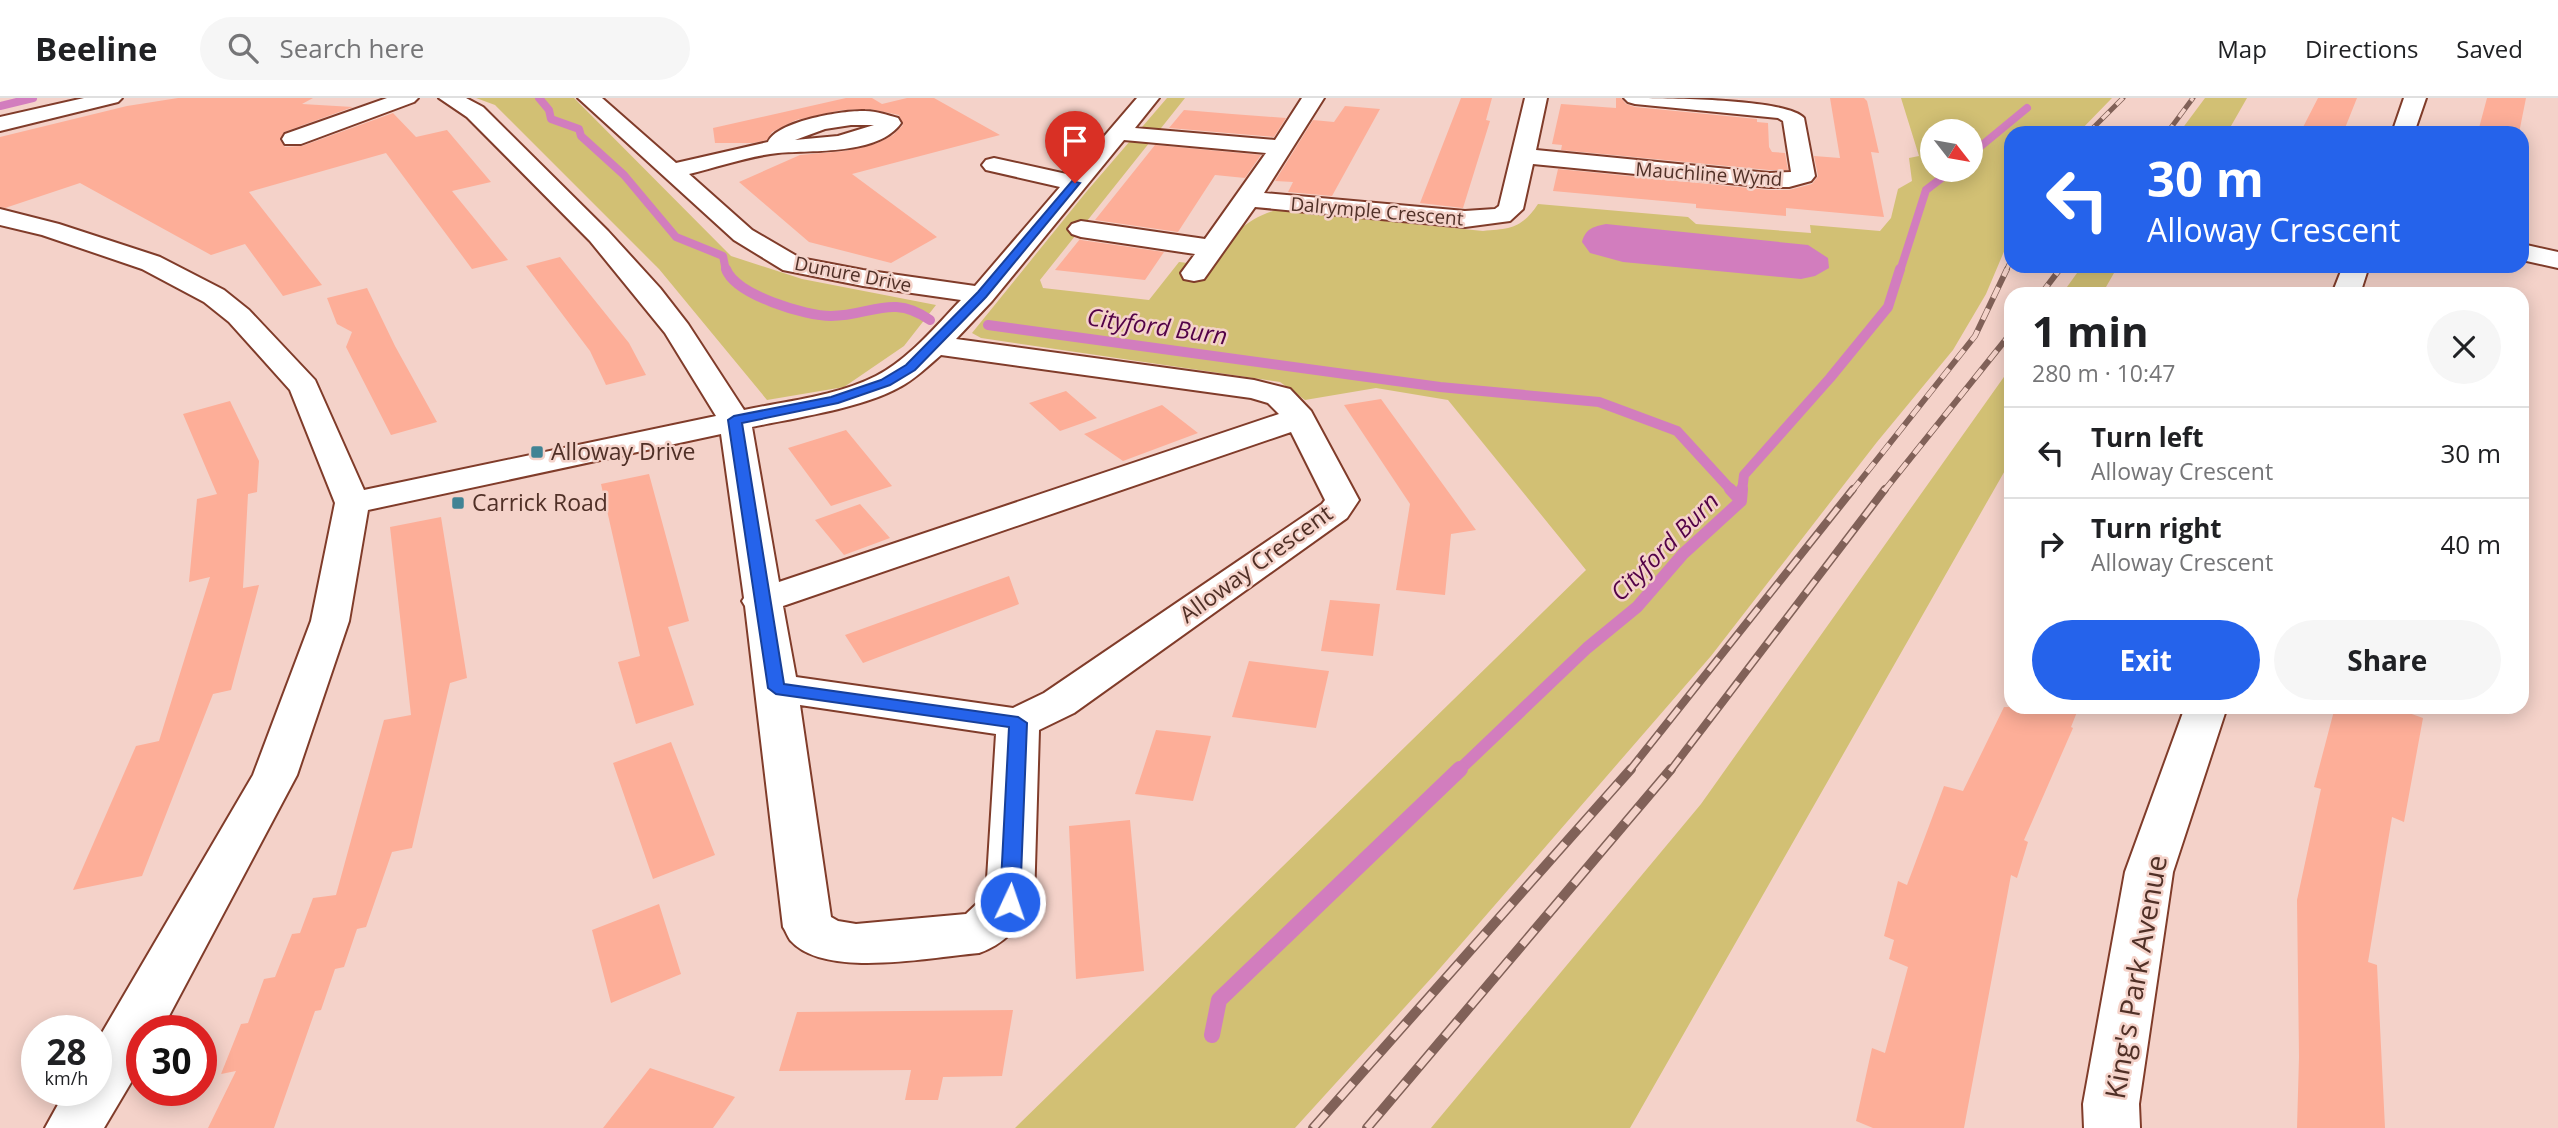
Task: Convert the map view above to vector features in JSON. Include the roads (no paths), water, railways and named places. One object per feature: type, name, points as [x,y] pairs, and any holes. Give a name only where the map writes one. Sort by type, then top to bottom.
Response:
[{"type":"street","points":[[0,124],[20,107],[111,98]]},
{"type":"street","points":[[288,142],[407,98]]},
{"type":"street","points":[[450,98],[475,112],[599,236],[678,330],[734,420],[776,688],[808,928],[827,940],[856,944],[979,933],[1010,902],[1018,723],[776,688]]},
{"type":"street","name":"Dunure Drive","points":[[589,98],[743,235],[792,264],[863,278],[982,295]]},
{"type":"street","points":[[352,503],[834,400],[886,383],[910,367],[982,295],[1148,98]]},
{"type":"street","name":"Dalrymple Crescent","points":[[1313,98],[1248,199],[1484,219],[1501,216],[1511,209],[1536,98]]},
{"type":"street","name":"Mauchline Wynd","points":[[1522,156],[1769,180],[1789,180],[1803,176],[1793,118],[1780,104],[1635,98]]},
{"type":"street","points":[[2405,126],[2415,98]]},
{"type":"street","points":[[1117,133],[1281,147]]},
{"type":"street","points":[[672,171],[779,146]]},
{"type":"street","points":[[994,165],[1075,183]]},
{"type":"street","points":[[1194,273],[1248,199]]},
{"type":"street","points":[[0,217],[50,229],[151,262],[214,296],[239,316],[304,387],[352,503],[330,621],[275,775],[137,1025],[74,1128]]},
{"type":"street","points":[[1081,229],[1140,236],[1161,243],[1213,248]]},
{"type":"street","points":[[2529,254],[2558,260]]},
{"type":"street","name":"Alloway Crescent","points":[[934,345],[1254,389],[1279,396],[1300,418],[1342,500],[1335,511],[1059,703],[1018,723]]},
{"type":"street","points":[[761,601],[1300,418]]},
{"type":"street","name":"King's Park Avenue","points":[[2112,1128],[2111,1104],[2150,872],[2204,714]]},
{"type":"waterway","name":"Cityford Burn","points":[[0,106],[33,98]]},
{"type":"waterway","name":"Cityford Burn","points":[[539,98],[549,110],[551,119],[579,129],[581,136],[624,175],[676,237],[723,256],[726,271]]},
{"type":"waterway","points":[[2005,126],[2027,108]]},
{"type":"waterway","points":[[1983,144],[2004,127]]},
{"type":"waterway","points":[[1900,271],[1926,190],[1936,182]]},
{"type":"waterway","name":"Cityford Burn","points":[[726,269],[743,287],[789,308],[831,316],[893,307],[916,312],[930,320]]},
{"type":"waterway","points":[[1742,491],[1744,475],[1830,378],[1888,307],[1900,269]]},
{"type":"waterway","name":"Cityford Burn","points":[[988,325],[1440,387],[1599,402],[1677,431],[1732,491]]},
{"type":"waterway","name":"Cityford Burn","points":[[1730,489],[1741,501]]},
{"type":"waterway","points":[[1741,501],[1742,489]]},
{"type":"waterway","name":"Cityford Burn","points":[[1458,771],[1587,648],[1637,607],[1683,554],[1741,501]]},
{"type":"waterway","name":"Cityford Burn","points":[[1212,1035],[1219,1000],[1460,769]]},
{"type":"railway","points":[[2095,126],[2123,98]]},
{"type":"railway","points":[[2172,126],[2193,98]]},
{"type":"railway","points":[[1852,491],[1975,336],[2005,273]]},
{"type":"railway","points":[[2046,287],[2057,273]]},
{"type":"railway","points":[[1884,491],[2004,342]]},
{"type":"railway","points":[[1629,771],[1853,489]]},
{"type":"railway","points":[[1670,771],[1885,489]]},
{"type":"railway","points":[[1313,1128],[1631,769]]},
{"type":"railway","points":[[1367,1128],[1671,769]]},
{"type":"place","name":"Alloway Drive","points":[[537,452]]},
{"type":"place","name":"Carrick Road","points":[[458,503]]}]
